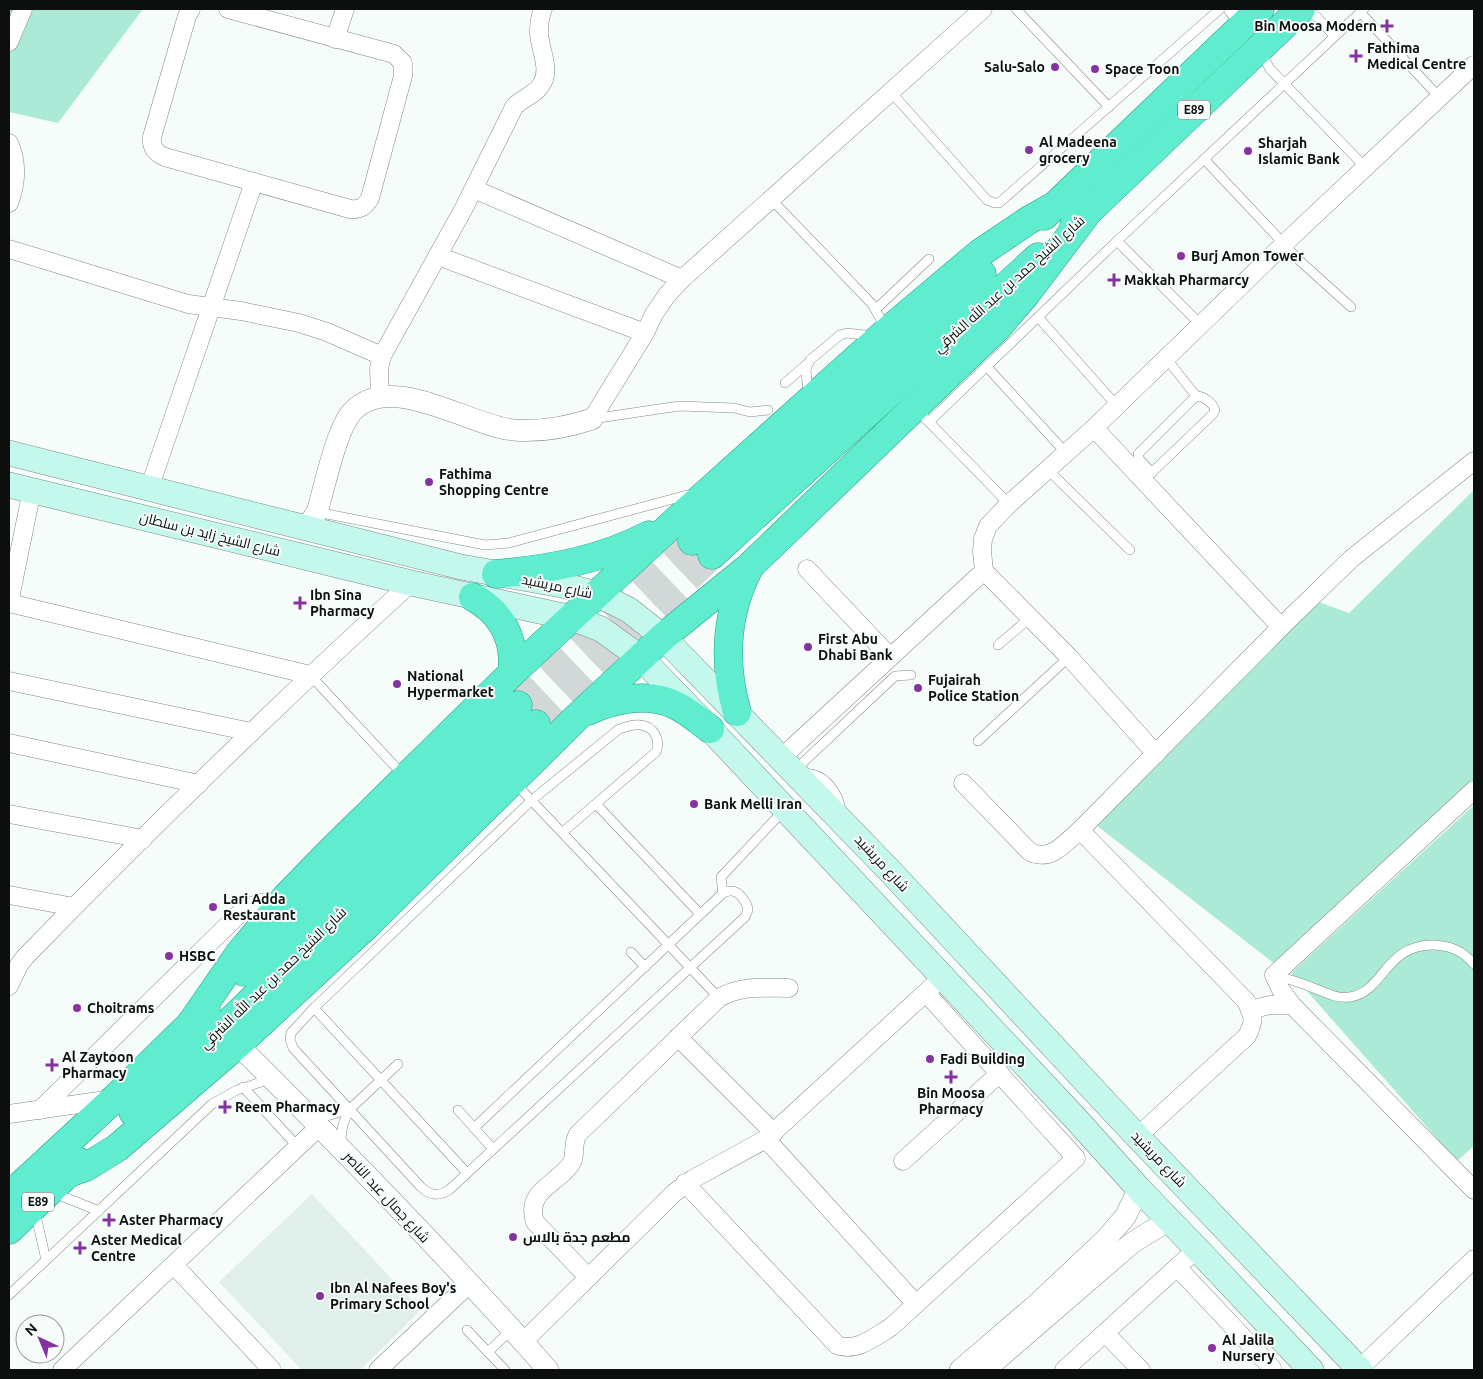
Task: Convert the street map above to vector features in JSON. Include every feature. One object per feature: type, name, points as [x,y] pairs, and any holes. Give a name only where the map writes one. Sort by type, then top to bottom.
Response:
[{"type":"highway","name":"شارع الشيخ حمد بن عبد الله الشرقي","points":[[1246,13],[1058,204],[702,548],[1088,212],[1301,9]]},
{"type":"highway","points":[[192,1022],[254,936],[282,902],[330,852],[512,673],[572,618],[609,600],[628,565],[809,401],[880,326],[980,253],[1029,220],[1058,204]]},
{"type":"highway","points":[[230,1037],[367,925],[416,894],[513,780],[574,720],[663,638],[749,567],[922,415],[1012,312],[1088,212]]},
{"type":"highway","points":[[496,574],[550,568],[596,557],[640,540],[681,516]]},
{"type":"highway","points":[[737,712],[728,675],[730,619],[749,567]]},
{"type":"highway","points":[[473,597],[492,610],[506,628],[513,650],[514,662],[512,673]]},
{"type":"highway","points":[[574,720],[609,702],[645,698],[674,704],[710,729]]},
{"type":"highway","name":"شارع الشيخ حمد بن عبد الله الشرقي","points":[[9,1196],[114,1099],[192,1022],[527,714],[230,1037],[50,1191],[9,1230]]},
{"type":"main road","name":"شارع الشيخ زايد بن سلطان","points":[[9,453],[149,489],[310,520]]},
{"type":"main road","name":"شارع الشيخ زايد بن سلطان","points":[[20,487],[411,583]]},
{"type":"main road","name":"شارع مريشيد","points":[[310,520],[407,541],[496,574],[562,586],[609,600],[629,610],[649,624],[794,771],[1359,1370]]},
{"type":"main road","name":"شارع مريشيد","points":[[411,583],[572,618],[601,629],[641,658],[786,808],[935,985],[976,1012],[1139,1189],[1311,1370]]},
{"type":"main road","points":[[609,600],[608,611],[617,640],[617,663],[611,685]]},
{"type":"main road","points":[[609,600],[641,658]]},
{"type":"main road","points":[[976,1012],[992,1018],[1007,1030],[1047,1070],[1056,1073],[1062,1070],[1065,1059]]},
{"type":"main road","points":[[1076,1119],[1090,1111],[1137,1156],[1160,1169],[1170,1170]]},
{"type":"street","points":[[9,42],[22,9]]},
{"type":"street","points":[[191,9],[187,16],[152,137],[154,150],[165,157],[350,209],[356,210],[367,204],[404,70],[403,63],[394,54],[228,9]]},
{"type":"street","points":[[380,397],[379,368],[382,356],[474,189],[514,107],[521,100],[537,92],[543,83],[545,72],[539,21],[543,9]]},
{"type":"street","points":[[310,520],[343,426],[352,412],[362,404],[380,397],[408,398],[453,411],[493,426],[514,430],[557,427],[592,419],[654,314],[667,294],[682,278],[983,9]]},
{"type":"street","points":[[335,39],[341,11]]},
{"type":"street","points":[[1156,754],[1069,657],[984,570],[983,539],[988,526],[1009,504],[1094,428],[1364,167],[1474,65]]},
{"type":"street","points":[[9,143],[16,168],[15,186],[9,203]]},
{"type":"street","points":[[149,489],[254,182]]},
{"type":"street","points":[[474,189],[682,278]]},
{"type":"street","points":[[9,249],[188,304],[261,314],[299,323],[337,336],[382,356]]},
{"type":"street","points":[[438,256],[644,333]]},
{"type":"street","points":[[1094,428],[1147,477],[1281,627]]},
{"type":"street","points":[[963,783],[1030,852],[1038,856],[1046,856],[1056,851],[1080,830],[1351,559],[1474,461]]},
{"type":"street","points":[[20,487],[9,603],[310,675]]},
{"type":"street","points":[[807,569],[890,657]]},
{"type":"street","points":[[794,771],[890,657],[984,570]]},
{"type":"street","points":[[9,986],[19,965],[17,955],[74,907],[310,675],[411,583]]},
{"type":"street","points":[[9,681],[251,732]]},
{"type":"street","points":[[9,743],[199,784]]},
{"type":"street","points":[[1474,790],[1274,974],[1292,1005],[1474,1190]]},
{"type":"street","points":[[9,814],[143,838]]},
{"type":"street","points":[[1080,830],[1246,1001],[1254,1022],[1247,1036],[1138,1136]]},
{"type":"street","points":[[9,894],[74,907]]},
{"type":"street","points":[[40,1110],[229,923],[250,906],[267,901],[282,902]]},
{"type":"street","points":[[216,936],[232,933],[254,936]]},
{"type":"street","points":[[517,1336],[588,1278],[685,1184],[770,1136],[935,985],[1000,1073],[1076,1158],[892,1327],[865,1343],[845,1348],[837,1345],[685,1184]]},
{"type":"street","points":[[588,1278],[535,1222],[532,1213],[533,1203],[538,1195],[571,1164],[574,1155],[573,1145],[578,1134],[719,998],[731,991],[745,988],[789,988]]},
{"type":"street","points":[[1250,1010],[1270,1005],[1292,1005]]},
{"type":"street","points":[[678,1036],[770,1136],[916,1304]]},
{"type":"street","name":"شارع جمال عبد الناصر","points":[[230,1037],[340,1147],[548,1370]]},
{"type":"street","points":[[902,1162],[1000,1073]]},
{"type":"street","points":[[9,1114],[114,1099]]},
{"type":"street","points":[[1058,1137],[1076,1119]]},
{"type":"street","points":[[62,1370],[299,1148],[316,1122]]},
{"type":"street","points":[[960,1370],[1037,1304],[1105,1240],[1125,1217],[1139,1189]]},
{"type":"street","points":[[985,1370],[1132,1243],[1169,1220]]},
{"type":"street","points":[[1064,1370],[1197,1249]]},
{"type":"street","points":[[1359,1370],[1474,1260]]},
{"type":"street","points":[[174,1265],[272,1370]]},
{"type":"street","points":[[1178,1267],[1271,1369],[1292,1350]]},
{"type":"street","points":[[378,1370],[469,1284]]},
{"type":"street","points":[[1105,1333],[1141,1370]]},
{"type":"lane","points":[[1016,9],[1109,107]]},
{"type":"lane","points":[[891,92],[987,200],[994,203],[1004,200],[1220,9]]},
{"type":"lane","points":[[1306,9],[1318,17],[1334,36]]},
{"type":"lane","points":[[1009,504],[922,415],[987,367],[1117,241],[1362,10],[1440,98]]},
{"type":"lane","points":[[1259,48],[1266,64],[1364,167]]},
{"type":"lane","points":[[1204,160],[1284,244],[1351,307]]},
{"type":"lane","points":[[771,199],[880,326]]},
{"type":"lane","points":[[1117,241],[1201,326]]},
{"type":"lane","points":[[785,383],[840,335],[880,326],[929,258]]},
{"type":"lane","points":[[1038,317],[1117,406]]},
{"type":"lane","points":[[1166,358],[1196,396],[1201,396],[1213,405],[1215,410],[1147,477],[1138,454],[1196,396]]},
{"type":"lane","points":[[807,364],[809,401]]},
{"type":"lane","points":[[987,367],[1066,453]]},
{"type":"lane","points":[[592,419],[679,406],[734,408],[750,412],[768,410]]},
{"type":"lane","points":[[1047,469],[1130,550]]},
{"type":"lane","points":[[407,541],[484,546],[509,543],[712,488]]},
{"type":"lane","points":[[998,645],[1031,617]]},
{"type":"lane","points":[[978,740],[1069,657]]},
{"type":"lane","points":[[310,675],[406,778]]},
{"type":"lane","points":[[794,771],[895,676],[911,675]]},
{"type":"lane","points":[[474,1128],[722,893],[732,891],[738,894],[747,905],[747,914],[445,1193],[436,1194],[425,1191],[293,1048],[291,1034],[294,1028],[416,894],[619,729],[630,725],[640,725],[648,727],[656,734],[658,746],[656,752],[563,832]]},
{"type":"lane","points":[[513,780],[719,998]]},
{"type":"lane","points":[[596,804],[700,914]]},
{"type":"lane","points":[[722,893],[721,877],[786,808]]},
{"type":"lane","points":[[1274,974],[1330,996],[1350,997],[1363,994],[1395,959],[1408,950],[1424,945],[1446,946],[1459,950],[1474,964]]},
{"type":"lane","points":[[631,952],[645,967]]},
{"type":"lane","points":[[314,1008],[467,1173]]},
{"type":"lane","points":[[340,1147],[341,1132],[350,1109],[398,1064]]},
{"type":"lane","points":[[9,1295],[212,1104],[243,1087],[272,1079]]},
{"type":"lane","points":[[243,1087],[299,1148]]},
{"type":"lane","points":[[316,1122],[327,1116],[350,1109]]},
{"type":"lane","points":[[458,1110],[493,1149]]},
{"type":"lane","points":[[46,1260],[50,1191],[98,1211]]},
{"type":"lane","points":[[467,1330],[505,1370]]},
{"type":"lane","points":[[488,1352],[517,1336]]},
{"type":"shaded area","name":"Ibn Al Nafees Boy's Primary School","points":[[312,1194],[421,1310],[360,1370],[302,1370],[219,1282]]},
{"type":"green space","points":[[9,9],[143,9],[58,123],[9,112]]},
{"type":"green space","points":[[1474,490],[1474,782],[1275,964],[1096,825],[1278,643],[1316,601],[1349,613]]},
{"type":"green space","points":[[1474,805],[1474,1146],[1457,1161],[1291,973]]},
{"type":"tunnel","points":[[518,705],[692,541]]},
{"type":"tunnel","points":[[536,724],[712,555]]},
{"type":"place","name":"Bin Moosa Modern","points":[[1387,26]]},
{"type":"place","name":"Fathima Medical Centre","points":[[1356,56]]},
{"type":"place","name":"Salu-Salo","points":[[1055,67]]},
{"type":"place","name":"Space Toon","points":[[1095,69]]},
{"type":"place","name":"Al Madeena grocery","points":[[1029,150]]},
{"type":"place","name":"Sharjah Islamic Bank","points":[[1248,151]]},
{"type":"place","name":"Burj Amon Tower","points":[[1181,256]]},
{"type":"place","name":"Makkah Pharmarcy","points":[[1114,280]]},
{"type":"place","name":"Fathima Shopping Centre","points":[[429,482]]},
{"type":"place","name":"Ibn Sina Pharmacy","points":[[300,603]]},
{"type":"place","name":"First Abu Dhabi Bank","points":[[808,647]]},
{"type":"place","name":"National Hypermarket","points":[[397,684]]},
{"type":"place","name":"Fujairah Police Station","points":[[918,688]]},
{"type":"place","name":"Bank Melli Iran","points":[[694,804]]},
{"type":"place","name":"Lari Adda Restaurant","points":[[213,907]]},
{"type":"place","name":"HSBC","points":[[169,956]]},
{"type":"place","name":"Choitrams","points":[[77,1008]]},
{"type":"place","name":"Fadi Building","points":[[930,1059]]},
{"type":"place","name":"Al Zaytoon Pharmacy","points":[[52,1065]]},
{"type":"place","name":"Bin Moosa Pharmacy","points":[[951,1077]]},
{"type":"place","name":"Reem Pharmacy","points":[[225,1107]]},
{"type":"place","name":"Aster Pharmacy","points":[[109,1220]]},
{"type":"place","name":"مطعم جدة بالاس","points":[[513,1237]]},
{"type":"place","name":"Aster Medical Centre","points":[[80,1248]]},
{"type":"place","name":"Ibn Al Nafees Boy's Primary School","points":[[320,1296]]},
{"type":"place","name":"Al Jalila Nursery","points":[[1212,1348]]}]
